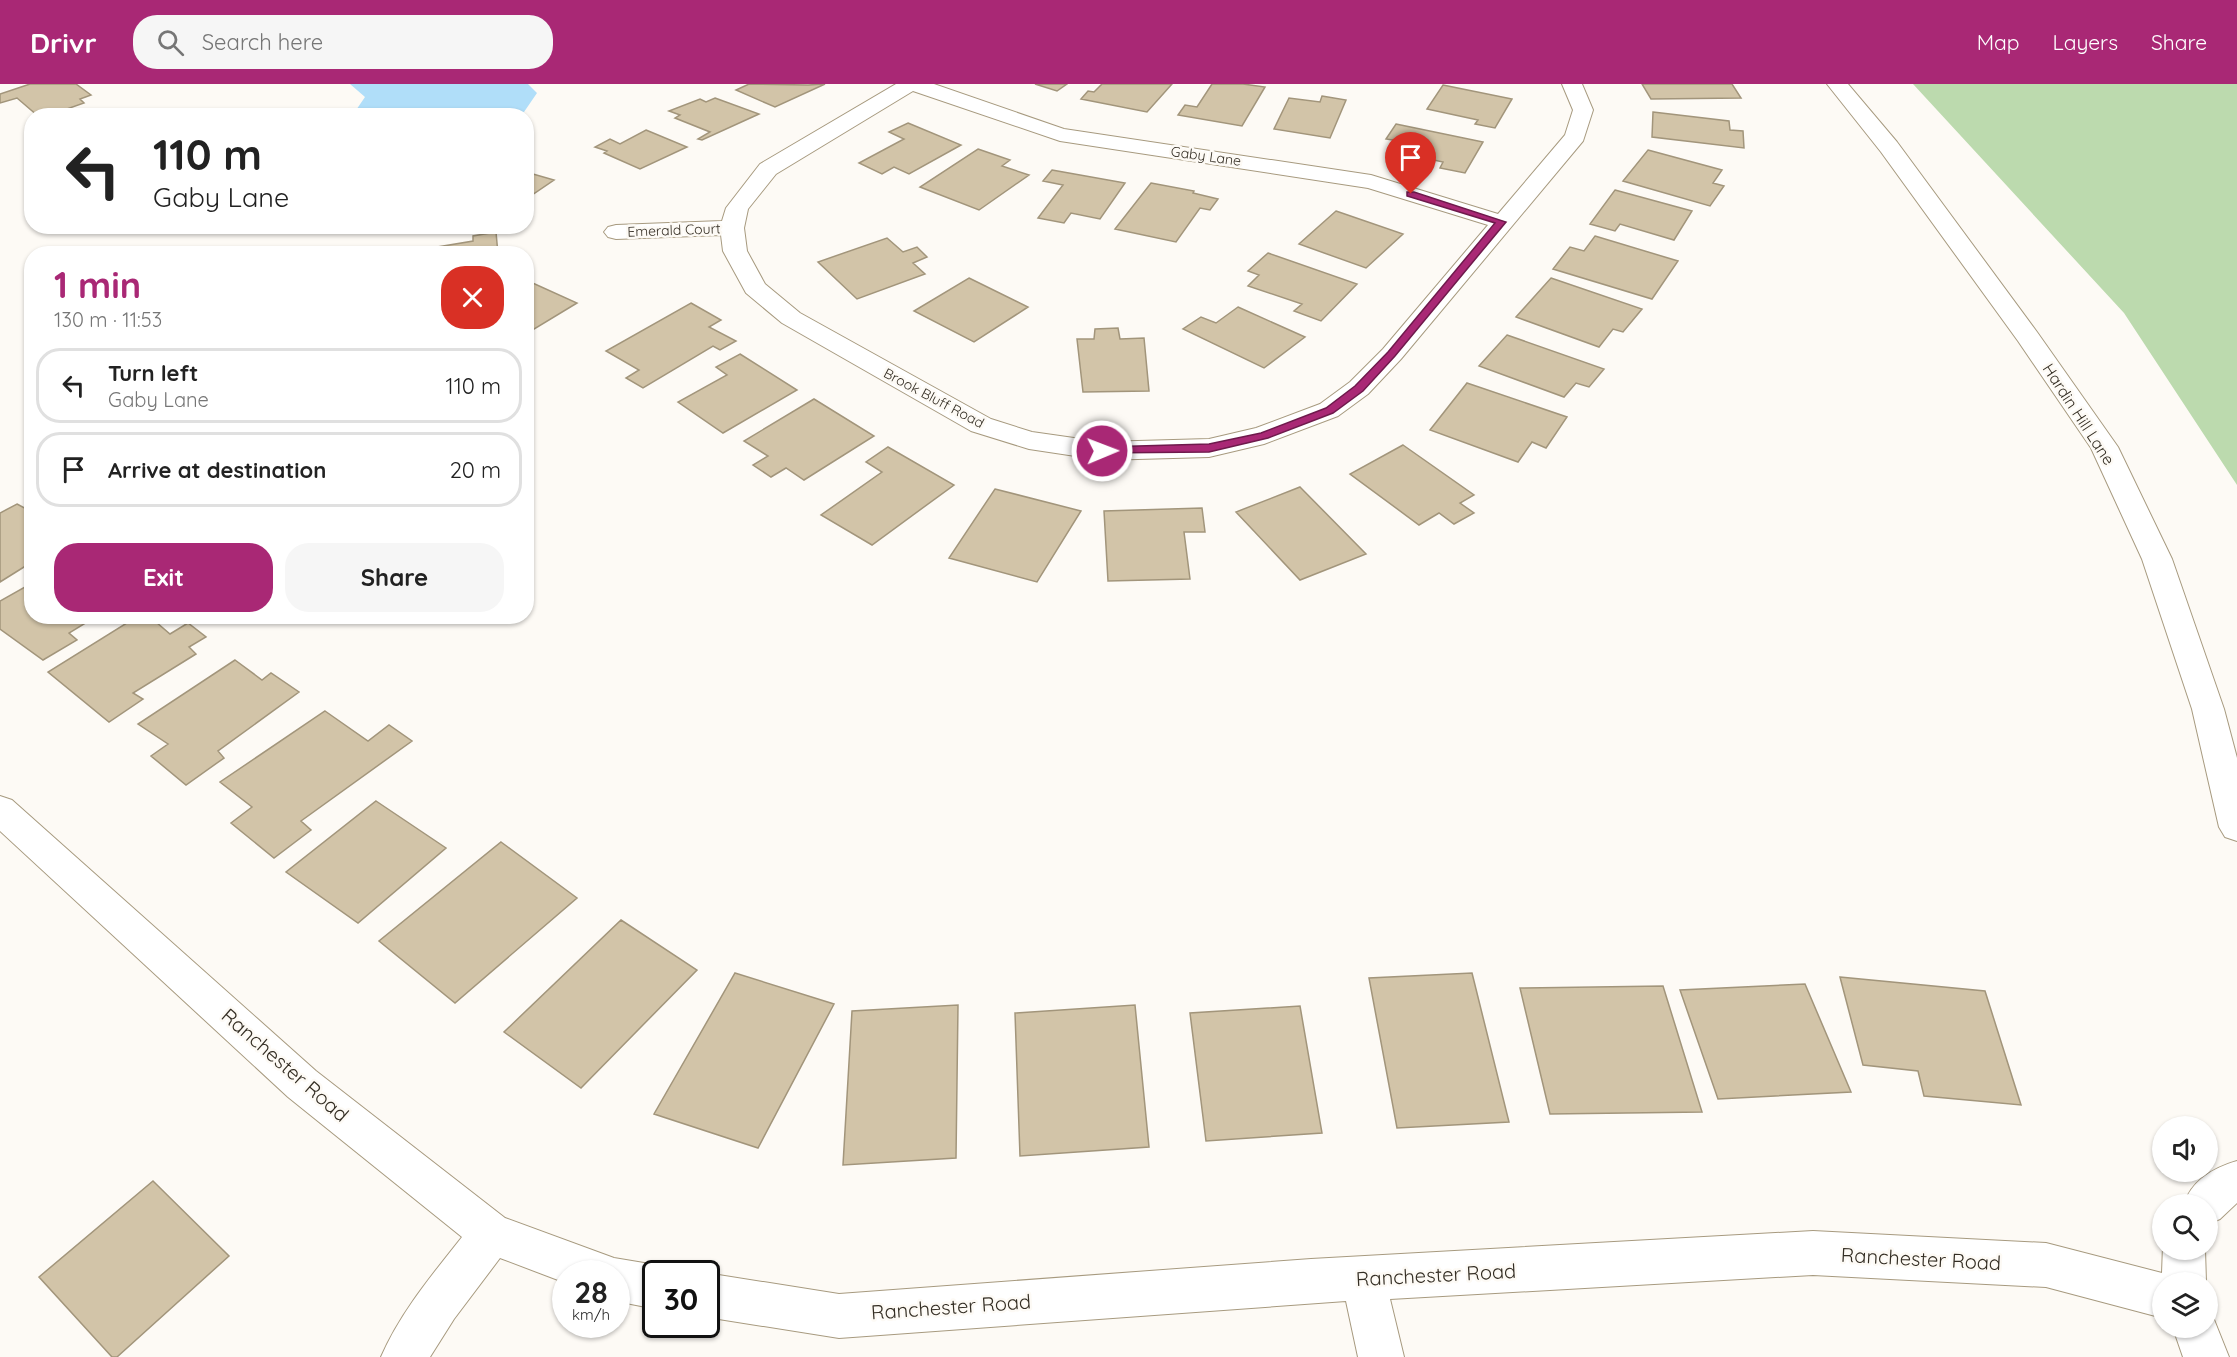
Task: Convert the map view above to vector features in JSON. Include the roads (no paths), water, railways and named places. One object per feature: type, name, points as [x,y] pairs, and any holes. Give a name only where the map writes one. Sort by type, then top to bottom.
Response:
[{"type":"street","name":"Gaby Lane","points":[[912,84],[1060,135],[1371,182],[1501,222]]},
{"type":"street","points":[[732,228],[737,208],[768,170],[912,84]]},
{"type":"street","name":"Brook Bluff Road","points":[[732,228],[735,251],[755,288],[791,318],[981,425],[1029,440],[1102,451],[1209,448],[1264,435],[1329,410],[1359,388],[1392,354],[1575,136],[1583,110],[1572,84]]},
{"type":"street","name":"Hardin Hill Lane","points":[[1837,84],[1888,147],[2021,327],[2104,447],[2157,559],[2208,709],[2237,828]]},
{"type":"street","name":"Emerald Court","points":[[616,232],[732,228]]},
{"type":"street","name":"Ranchester Road","points":[[0,810],[302,1084],[492,1234],[563,1260]]},
{"type":"street","points":[[2216,1194],[2228,1184],[2237,1181]]},
{"type":"street","points":[[404,1357],[438,1303],[492,1234]]},
{"type":"street","name":"Ranchester Road","points":[[720,1297],[839,1316],[1311,1281],[1813,1253],[2046,1265],[2152,1293]]},
{"type":"street","points":[[1362,1279],[1381,1357]]},
{"type":"street","points":[[2199,1338],[2206,1357]]},
{"type":"water","points":[[350,84],[528,84],[537,93],[527,108],[357,108],[365,97]]}]
